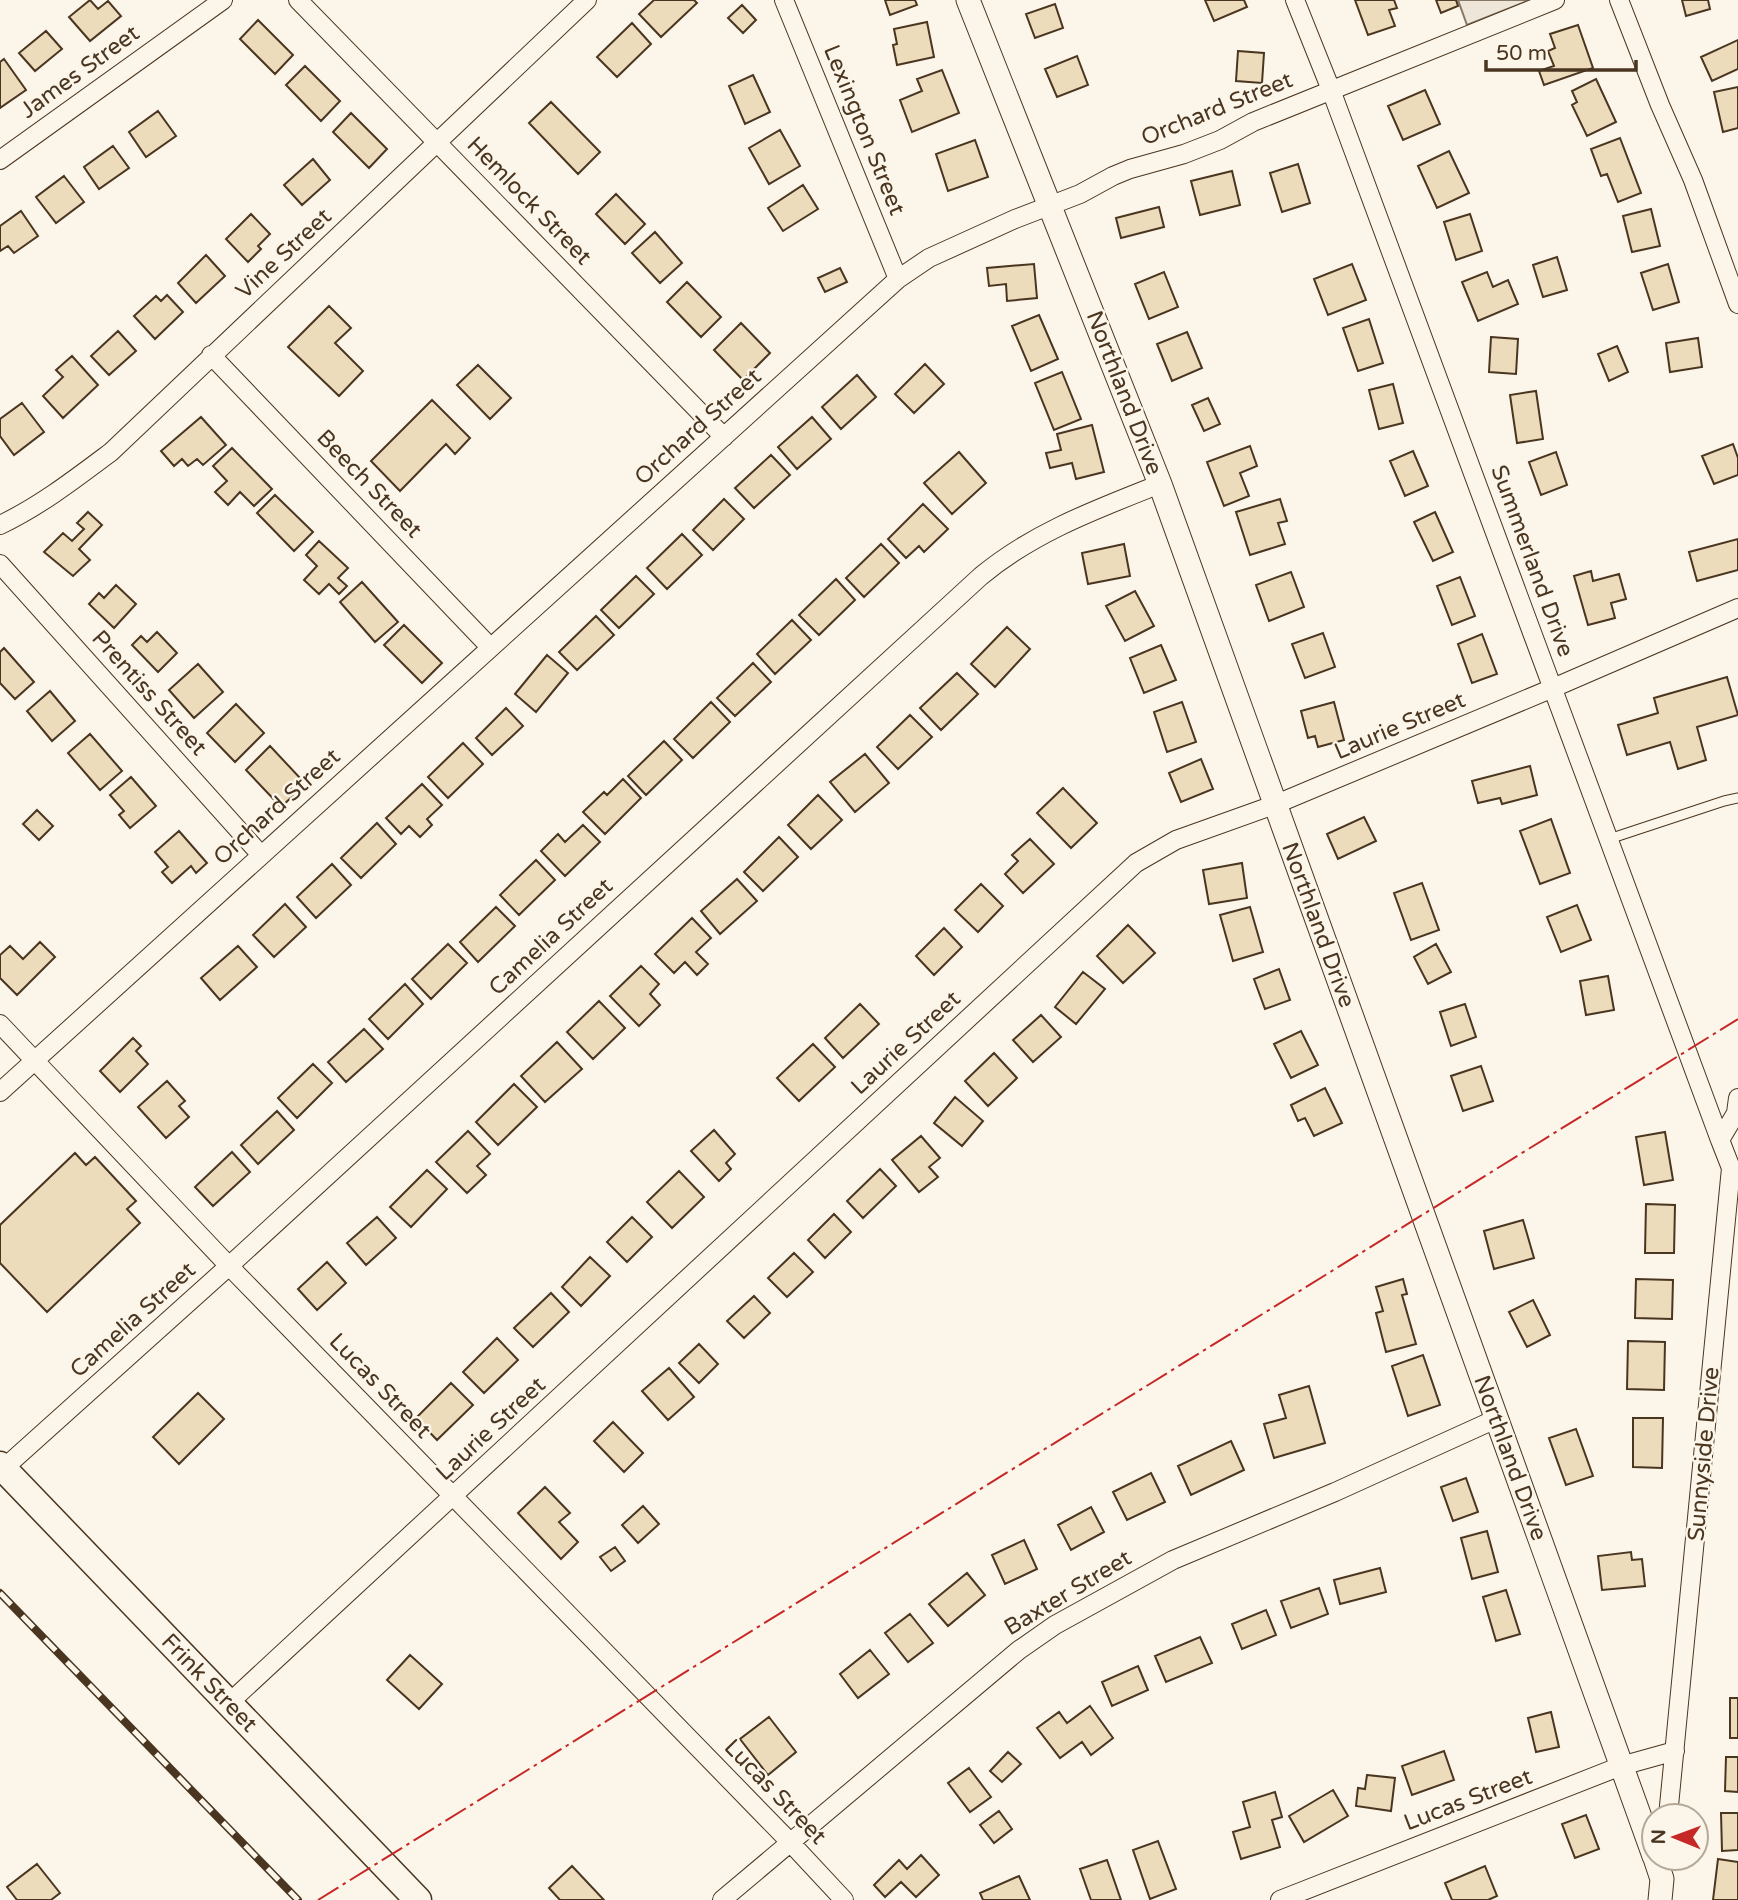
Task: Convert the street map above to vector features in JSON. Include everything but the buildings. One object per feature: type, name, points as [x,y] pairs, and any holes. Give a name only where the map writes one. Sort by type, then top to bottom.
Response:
[{"type":"main road","name":"Frink Street","points":[[2,1467],[418,1900]]},
{"type":"street","name":"James Street","points":[[0,160],[223,0]]},
{"type":"street","name":"Hemlock Street","points":[[298,0],[724,437]]},
{"type":"street","name":"Vine Street","points":[[0,525],[23,514],[63,488],[111,452],[155,413],[211,355],[367,211],[587,0]]},
{"type":"street","name":"Lexington Street","points":[[784,0],[898,279]]},
{"type":"street","name":"Northland Drive","points":[[968,0],[1160,484],[1640,1818]]},
{"type":"street","name":"Summerland Drive","points":[[1296,0],[1332,90],[1720,1140]]},
{"type":"street","name":"Orchard Street","points":[[0,1092],[898,279],[929,258],[1080,194],[1130,169],[1220,140],[1253,122],[1555,0]]},
{"type":"street","points":[[1619,0],[1693,180],[1738,304]]},
{"type":"street","name":"Beech Street","points":[[211,355],[490,648]]},
{"type":"street","name":"Camelia Street","points":[[2,1467],[229,1266],[981,576],[1029,541],[1080,516],[1160,484]]},
{"type":"street","name":"Prentiss Street","points":[[0,564],[261,855]]},
{"type":"street","name":"Laurie Street","points":[[229,1703],[1119,877],[1156,850],[1274,805],[1738,608]]},
{"type":"street","name":"Lucas Street","points":[[0,1024],[229,1266],[844,1900]]},
{"type":"street","points":[[1720,1140],[1736,1113],[1738,1098]]},
{"type":"street","name":"Sunnyside Drive","points":[[1670,1802],[1731,1168],[1720,1140]]},
{"type":"street","name":"Baxter Street","points":[[722,1900],[1019,1650],[1055,1625],[1173,1560],[1335,1492],[1496,1419]]},
{"type":"street","name":"Lucas Street","points":[[1280,1900],[1621,1766],[1675,1751]]},
{"type":"lane","points":[[1609,839],[1724,800],[1738,799]]},
{"type":"shaded area","points":[[1458,0],[1530,0],[1467,25]]},
{"type":"railway","points":[[0,1593],[298,1900]]},
{"type":"power","points":[[318,1900],[1738,1019]]}]
